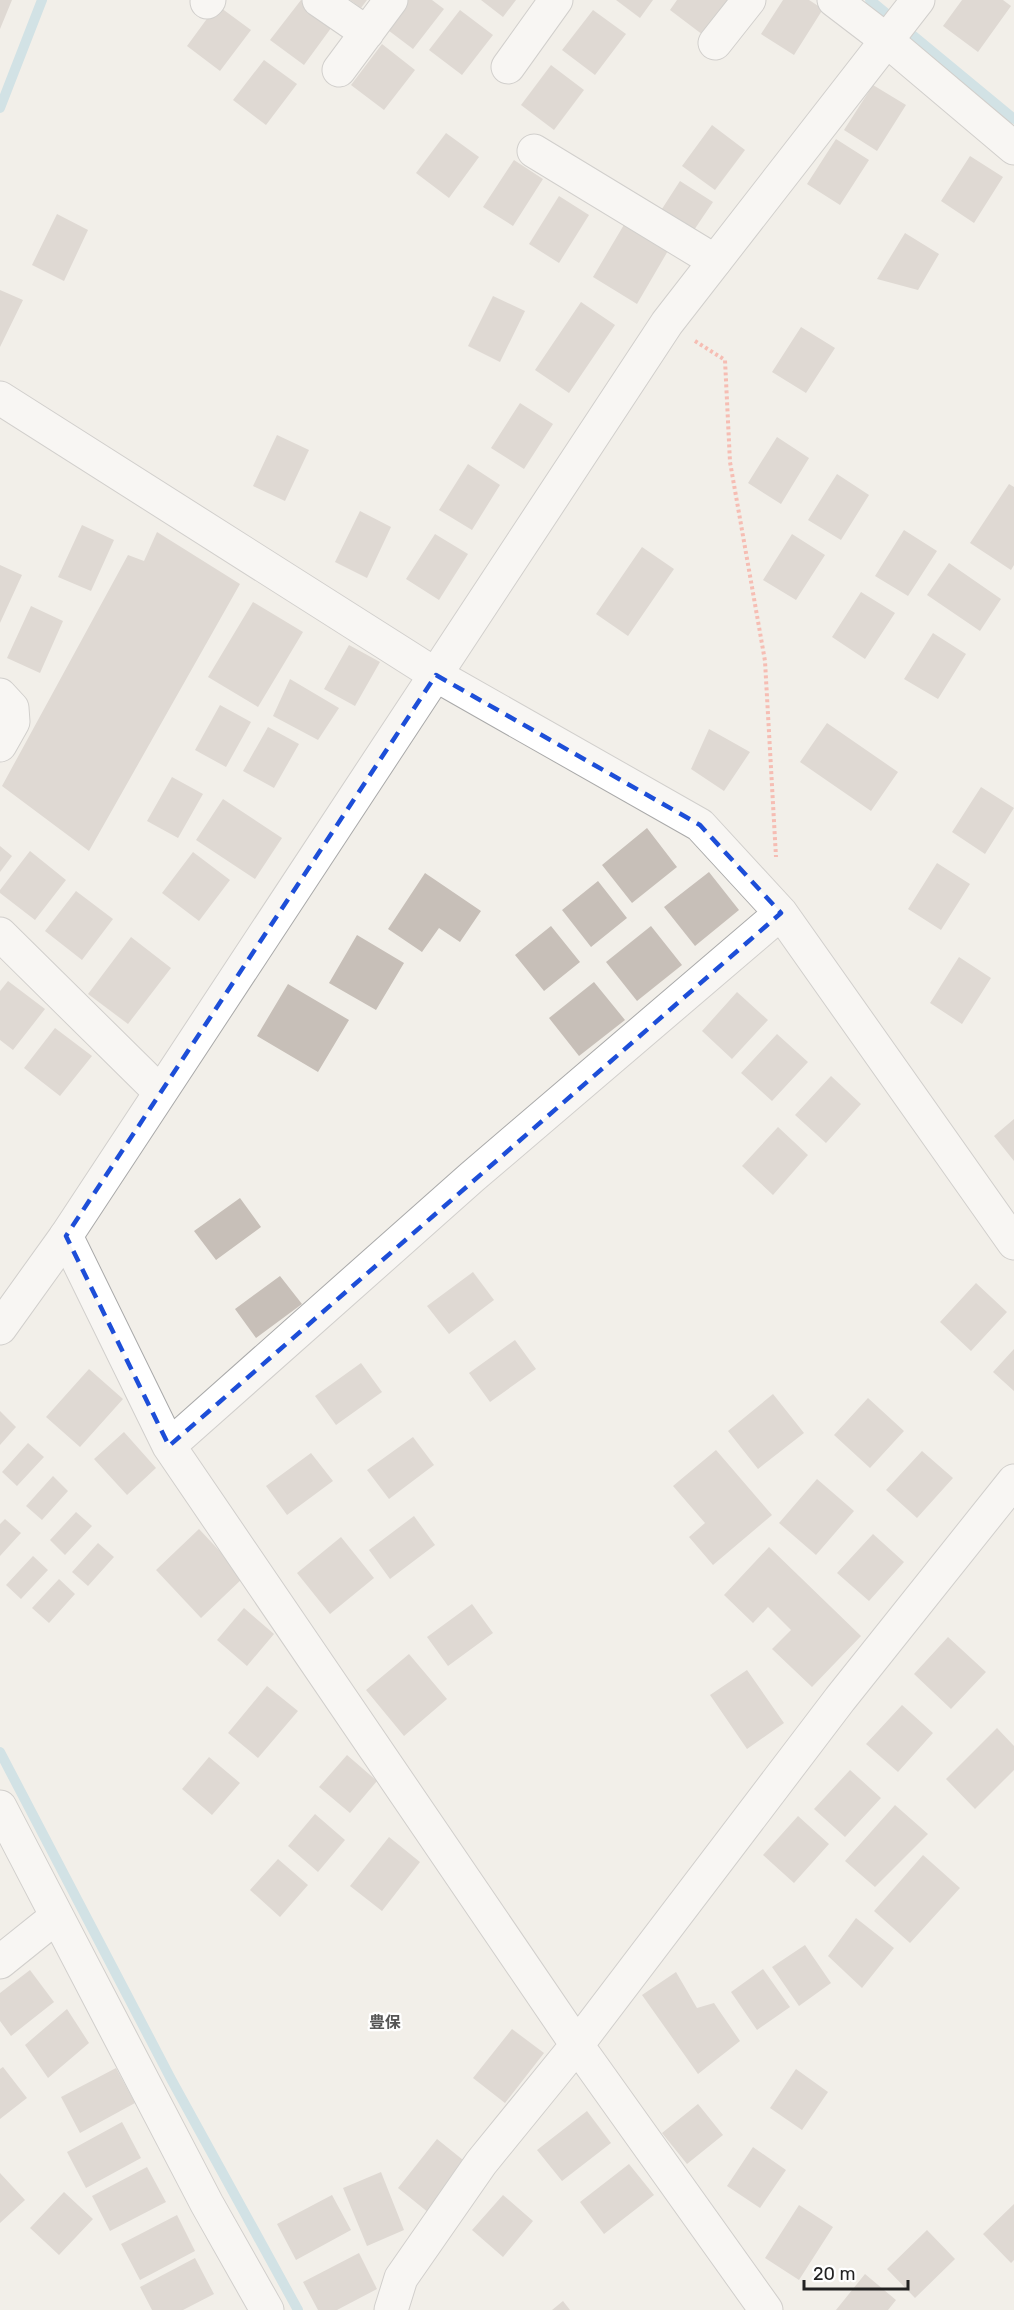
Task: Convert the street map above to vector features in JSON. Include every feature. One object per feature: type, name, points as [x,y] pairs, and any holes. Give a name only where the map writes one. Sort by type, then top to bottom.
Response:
[{"type":"street","points":[[319,0],[367,33]]},
{"type":"street","points":[[339,70],[391,0]]},
{"type":"street","points":[[508,67],[556,0]]},
{"type":"street","points":[[715,43],[749,0]]},
{"type":"street","points":[[834,0],[902,19],[1014,148]]},
{"type":"street","points":[[0,1328],[66,1236],[667,323],[902,19]]},
{"type":"street","points":[[534,151],[715,261]]},
{"type":"street","points":[[0,398],[436,675],[700,825],[781,913],[1014,1243]]},
{"type":"street","points":[[0,695],[12,708],[13,722],[0,745]]},
{"type":"street","points":[[169,1446],[472,1177],[781,913]]},
{"type":"street","points":[[0,934],[160,1092]]},
{"type":"street","points":[[66,1236],[169,1446],[578,2045],[766,2310]]},
{"type":"street","points":[[391,2310],[401,2278],[481,2163],[578,2045],[825,1718],[1014,1481]]},
{"type":"street","points":[[0,1807],[207,2204],[267,2310]]},
{"type":"street","points":[[0,1962],[56,1917]]},
{"type":"path","points":[[667,323],[725,360],[730,462],[765,661],[772,808],[781,913]]},
{"type":"highlighted area","points":[[436,675],[700,825],[781,913],[169,1446],[66,1236]]},
{"type":"building","points":[[0,0],[12,0],[0,29]]},
{"type":"building","points":[[301,0],[334,24],[304,65],[270,40]]},
{"type":"building","points":[[350,0],[367,0],[361,8]]},
{"type":"building","points":[[398,0],[432,0],[444,9],[413,49],[380,24]]},
{"type":"building","points":[[481,0],[516,0],[503,17]]},
{"type":"building","points":[[616,0],[653,0],[640,18]]},
{"type":"building","points":[[677,0],[729,0],[703,35],[670,10]]},
{"type":"building","points":[[783,0],[809,0],[823,9],[794,55],[761,34]]},
{"type":"building","points":[[962,0],[1003,0],[1011,6],[978,52],[943,26]]},
{"type":"building","points":[[217,5],[251,30],[220,71],[187,46]]},
{"type":"building","points":[[460,10],[493,35],[462,75],[429,50]]},
{"type":"building","points":[[593,10],[626,34],[595,75],[562,50]]},
{"type":"building","points":[[382,44],[415,70],[384,110],[351,85]]},
{"type":"building","points":[[264,60],[297,84],[266,125],[233,100]]},
{"type":"building","points":[[551,65],[584,90],[554,130],[521,105]]},
{"type":"building","points":[[873,85],[906,105],[877,151],[844,130]]},
{"type":"building","points":[[712,125],[745,150],[715,190],[682,166]]},
{"type":"building","points":[[446,133],[479,157],[449,198],[416,173]]},
{"type":"building","points":[[836,139],[869,160],[840,205],[807,184]]},
{"type":"building","points":[[970,156],[1003,177],[974,223],[941,201]]},
{"type":"building","points":[[514,160],[543,179],[513,226],[483,207]]},
{"type":"building","points":[[680,181],[713,202],[692,233],[660,212]]},
{"type":"building","points":[[559,196],[589,215],[559,263],[529,244]]},
{"type":"building","points":[[57,214],[88,230],[64,281],[32,265]]},
{"type":"building","points":[[625,223],[669,249],[637,304],[593,277]]},
{"type":"building","points":[[905,233],[939,254],[918,290],[877,279]]},
{"type":"building","points":[[0,290],[23,300],[0,347]]},
{"type":"building","points":[[493,296],[525,311],[500,362],[468,346]]},
{"type":"building","points":[[581,302],[615,325],[569,393],[535,370]]},
{"type":"building","points":[[801,327],[835,348],[806,393],[772,372]]},
{"type":"building","points":[[520,403],[553,424],[524,469],[491,448]]},
{"type":"building","points":[[277,435],[309,450],[285,501],[253,486]]},
{"type":"building","points":[[777,437],[809,458],[781,504],[748,483]]},
{"type":"building","points":[[468,464],[500,485],[472,530],[439,510]]},
{"type":"building","points":[[837,474],[869,495],[841,540],[808,520]]},
{"type":"building","points":[[1009,484],[1014,487],[1014,565],[1011,570],[970,543]]},
{"type":"building","points":[[360,511],[391,527],[367,578],[335,562]]},
{"type":"building","points":[[82,525],[114,540],[91,591],[58,577]]},
{"type":"building","points":[[904,530],[937,551],[908,596],[875,576]]},
{"type":"building","points":[[157,532],[240,584],[89,851],[2,786],[128,555],[144,561]]},
{"type":"building","points":[[435,534],[468,554],[439,600],[406,579]]},
{"type":"building","points":[[792,534],[825,555],[796,600],[763,580]]},
{"type":"building","points":[[642,547],[674,569],[628,636],[596,614]]},
{"type":"building","points":[[949,563],[1001,599],[980,631],[927,595]]},
{"type":"building","points":[[0,565],[22,575],[0,623]]},
{"type":"building","points":[[861,592],[895,613],[865,659],[832,637]]},
{"type":"building","points":[[253,602],[303,632],[258,707],[208,677]]},
{"type":"building","points":[[31,606],[63,621],[40,673],[7,658]]},
{"type":"building","points":[[933,633],[966,654],[938,699],[904,679]]},
{"type":"building","points":[[349,645],[380,662],[355,706],[324,689]]},
{"type":"building","points":[[290,679],[339,708],[318,740],[273,716]]},
{"type":"building","points":[[220,705],[251,722],[226,767],[195,750]]},
{"type":"building","points":[[827,723],[898,772],[871,811],[800,762]]},
{"type":"building","points":[[268,727],[299,744],[274,788],[243,771]]},
{"type":"building","points":[[709,729],[750,752],[724,791],[691,769]]},
{"type":"building","points":[[172,777],[203,794],[178,838],[147,821]]},
{"type":"building","points":[[981,787],[1014,808],[985,854],[952,832]]},
{"type":"building","points":[[223,799],[282,838],[255,879],[196,840]]},
{"type":"building","points":[[647,828],[677,867],[632,903],[602,865]]},
{"type":"building","points":[[0,846],[12,856],[0,872]]},
{"type":"building","points":[[30,851],[66,880],[35,920],[0,893]]},
{"type":"building","points":[[193,852],[230,880],[199,921],[162,893]]},
{"type":"building","points":[[937,863],[970,884],[941,930],[908,909]]},
{"type":"building","points":[[709,872],[739,910],[695,946],[664,907]]},
{"type":"building","points":[[425,873],[481,911],[460,942],[439,928],[422,952],[388,929]]},
{"type":"building","points":[[598,881],[627,918],[591,947],[562,910]]},
{"type":"building","points":[[76,891],[113,919],[82,960],[45,931]]},
{"type":"building","points":[[551,926],[580,962],[544,991],[515,955]]},
{"type":"building","points":[[651,926],[682,965],[637,1001],[606,962]]},
{"type":"building","points":[[357,935],[404,963],[376,1010],[329,983]]},
{"type":"building","points":[[131,937],[171,968],[128,1024],[88,994]]},
{"type":"building","points":[[959,957],[991,978],[962,1024],[930,1003]]},
{"type":"building","points":[[8,981],[45,1009],[13,1050],[0,1040],[0,991]]},
{"type":"building","points":[[594,982],[625,1020],[579,1056],[549,1018]]},
{"type":"building","points":[[288,984],[349,1020],[318,1072],[257,1036]]},
{"type":"building","points":[[737,992],[768,1020],[732,1059],[702,1031]]},
{"type":"building","points":[[55,1028],[92,1056],[60,1096],[24,1068]]},
{"type":"building","points":[[777,1034],[808,1062],[772,1101],[741,1073]]},
{"type":"building","points":[[831,1076],[861,1104],[826,1143],[795,1115]]},
{"type":"building","points":[[1014,1119],[1014,1161],[994,1136]]},
{"type":"building","points":[[778,1127],[808,1155],[773,1195],[742,1166]]},
{"type":"building","points":[[240,1198],[261,1227],[216,1260],[194,1231]]},
{"type":"building","points":[[473,1272],[494,1300],[449,1334],[427,1306]]},
{"type":"building","points":[[280,1276],[302,1304],[256,1338],[235,1309]]},
{"type":"building","points":[[976,1283],[1007,1312],[971,1351],[940,1322]]},
{"type":"building","points":[[515,1340],[536,1369],[490,1402],[469,1373]]},
{"type":"building","points":[[1014,1349],[1014,1391],[993,1372]]},
{"type":"building","points":[[361,1363],[382,1392],[336,1425],[315,1396]]},
{"type":"building","points":[[89,1369],[123,1399],[80,1447],[46,1417]]},
{"type":"building","points":[[773,1394],[804,1433],[758,1469],[728,1431]]},
{"type":"building","points":[[868,1398],[904,1431],[870,1468],[834,1435]]},
{"type":"building","points":[[0,1411],[16,1427],[0,1445]]},
{"type":"building","points":[[124,1432],[156,1468],[127,1495],[94,1459]]},
{"type":"building","points":[[413,1437],[434,1465],[389,1499],[367,1470]]},
{"type":"building","points":[[28,1443],[44,1457],[17,1486],[2,1472]]},
{"type":"building","points":[[716,1450],[772,1515],[713,1565],[689,1537],[705,1523],[673,1486]]},
{"type":"building","points":[[922,1451],[953,1478],[917,1518],[886,1490]]},
{"type":"building","points":[[311,1453],[333,1481],[287,1515],[266,1486]]},
{"type":"building","points":[[53,1476],[68,1491],[42,1520],[26,1506]]},
{"type":"building","points":[[817,1479],[854,1511],[816,1555],[779,1523]]},
{"type":"building","points":[[76,1512],[92,1526],[65,1555],[50,1540]]},
{"type":"building","points":[[414,1516],[435,1545],[390,1579],[369,1550]]},
{"type":"building","points":[[5,1519],[21,1533],[0,1556],[0,1524]]},
{"type":"building","points":[[199,1529],[244,1577],[201,1618],[156,1570]]},
{"type":"building","points":[[873,1534],[904,1562],[869,1601],[837,1573]]},
{"type":"building","points":[[341,1537],[374,1578],[330,1614],[297,1573]]},
{"type":"building","points":[[98,1543],[114,1557],[88,1586],[72,1572]]},
{"type":"building","points":[[769,1547],[861,1636],[812,1687],[772,1649],[791,1630],[768,1607],[753,1623],[724,1595]]},
{"type":"building","points":[[33,1556],[48,1570],[21,1599],[6,1585]]},
{"type":"building","points":[[59,1579],[75,1594],[49,1623],[32,1608]]},
{"type":"building","points":[[472,1604],[493,1633],[448,1666],[427,1637]]},
{"type":"building","points":[[244,1608],[274,1634],[247,1666],[217,1640]]},
{"type":"building","points":[[948,1637],[986,1672],[951,1709],[914,1674]]},
{"type":"building","points":[[409,1654],[447,1699],[404,1736],[366,1690]]},
{"type":"building","points":[[747,1670],[784,1723],[747,1749],[710,1695]]},
{"type":"building","points":[[267,1686],[298,1711],[258,1758],[228,1733]]},
{"type":"building","points":[[902,1705],[933,1733],[898,1772],[866,1744]]},
{"type":"building","points":[[997,1728],[1014,1746],[1014,1770],[975,1809],[946,1779]]},
{"type":"building","points":[[347,1755],[377,1781],[350,1813],[319,1787]]},
{"type":"building","points":[[209,1757],[240,1783],[212,1815],[182,1789]]},
{"type":"building","points":[[850,1770],[881,1798],[845,1837],[814,1809]]},
{"type":"building","points":[[895,1805],[928,1834],[875,1887],[845,1861]]},
{"type":"building","points":[[315,1814],[345,1840],[318,1872],[288,1846]]},
{"type":"building","points":[[798,1816],[829,1844],[794,1883],[763,1855]]},
{"type":"building","points":[[389,1837],[420,1862],[382,1911],[350,1886]]},
{"type":"building","points":[[923,1855],[960,1888],[910,1943],[874,1911]]},
{"type":"building","points":[[278,1859],[308,1885],[280,1917],[250,1890]]},
{"type":"building","points":[[856,1918],[894,1948],[862,1988],[828,1956]]},
{"type":"building","points":[[805,1945],[831,1983],[799,2006],[772,1967]]},
{"type":"building","points":[[763,1969],[790,2007],[757,2030],[731,1992]]},
{"type":"building","points":[[30,1970],[54,2002],[11,2036],[0,2021],[0,1993]]},
{"type":"building","points":[[676,1972],[697,2008],[714,2003],[740,2041],[698,2074],[642,1995]]},
{"type":"building","points":[[67,2009],[89,2043],[48,2078],[25,2045]]},
{"type":"building","points":[[512,2029],[544,2053],[505,2103],[473,2078]]},
{"type":"building","points":[[3,2067],[27,2098],[0,2119],[0,2069]]},
{"type":"building","points":[[116,2068],[135,2103],[80,2133],[61,2097]]},
{"type":"building","points":[[796,2069],[828,2092],[802,2130],[770,2108]]},
{"type":"building","points":[[698,2104],[723,2135],[687,2164],[662,2133]]},
{"type":"building","points":[[587,2111],[611,2143],[562,2181],[537,2150]]},
{"type":"building","points":[[122,2122],[141,2158],[86,2188],[67,2152]]},
{"type":"building","points":[[437,2139],[468,2164],[429,2213],[398,2188]]},
{"type":"building","points":[[753,2147],[786,2170],[760,2208],[727,2186]]},
{"type":"building","points":[[629,2164],[654,2195],[604,2234],[580,2202]]},
{"type":"building","points":[[147,2167],[166,2202],[110,2231],[92,2196]]},
{"type":"building","points":[[381,2172],[404,2230],[367,2246],[343,2188]]},
{"type":"building","points":[[0,2173],[25,2200],[0,2223]]},
{"type":"building","points":[[64,2192],[93,2219],[59,2255],[30,2228]]},
{"type":"building","points":[[332,2195],[351,2230],[296,2260],[277,2224]]},
{"type":"building","points":[[503,2195],[533,2221],[503,2257],[472,2230]]},
{"type":"building","points":[[1014,2204],[1014,2260],[1011,2263],[983,2234]]},
{"type":"building","points":[[799,2205],[833,2227],[799,2280],[765,2258]]},
{"type":"building","points":[[177,2215],[195,2251],[140,2280],[121,2244]]},
{"type":"building","points":[[927,2230],[955,2259],[915,2298],[887,2269]]},
{"type":"building","points":[[359,2253],[377,2289],[337,2310],[318,2310],[303,2282]]},
{"type":"building","points":[[195,2258],[214,2294],[183,2310],[152,2310],[140,2287]]},
{"type":"building","points":[[865,2274],[896,2300],[888,2310],[836,2310]]},
{"type":"building","points":[[563,2301],[570,2310],[552,2310]]},
{"type":"waterway","points":[[0,108],[42,0]]},
{"type":"waterway","points":[[870,0],[1014,119]]},
{"type":"waterway","points":[[0,1752],[171,2079],[298,2310]]},
{"type":"district","name":"豊保","points":[[385,2022]]}]
